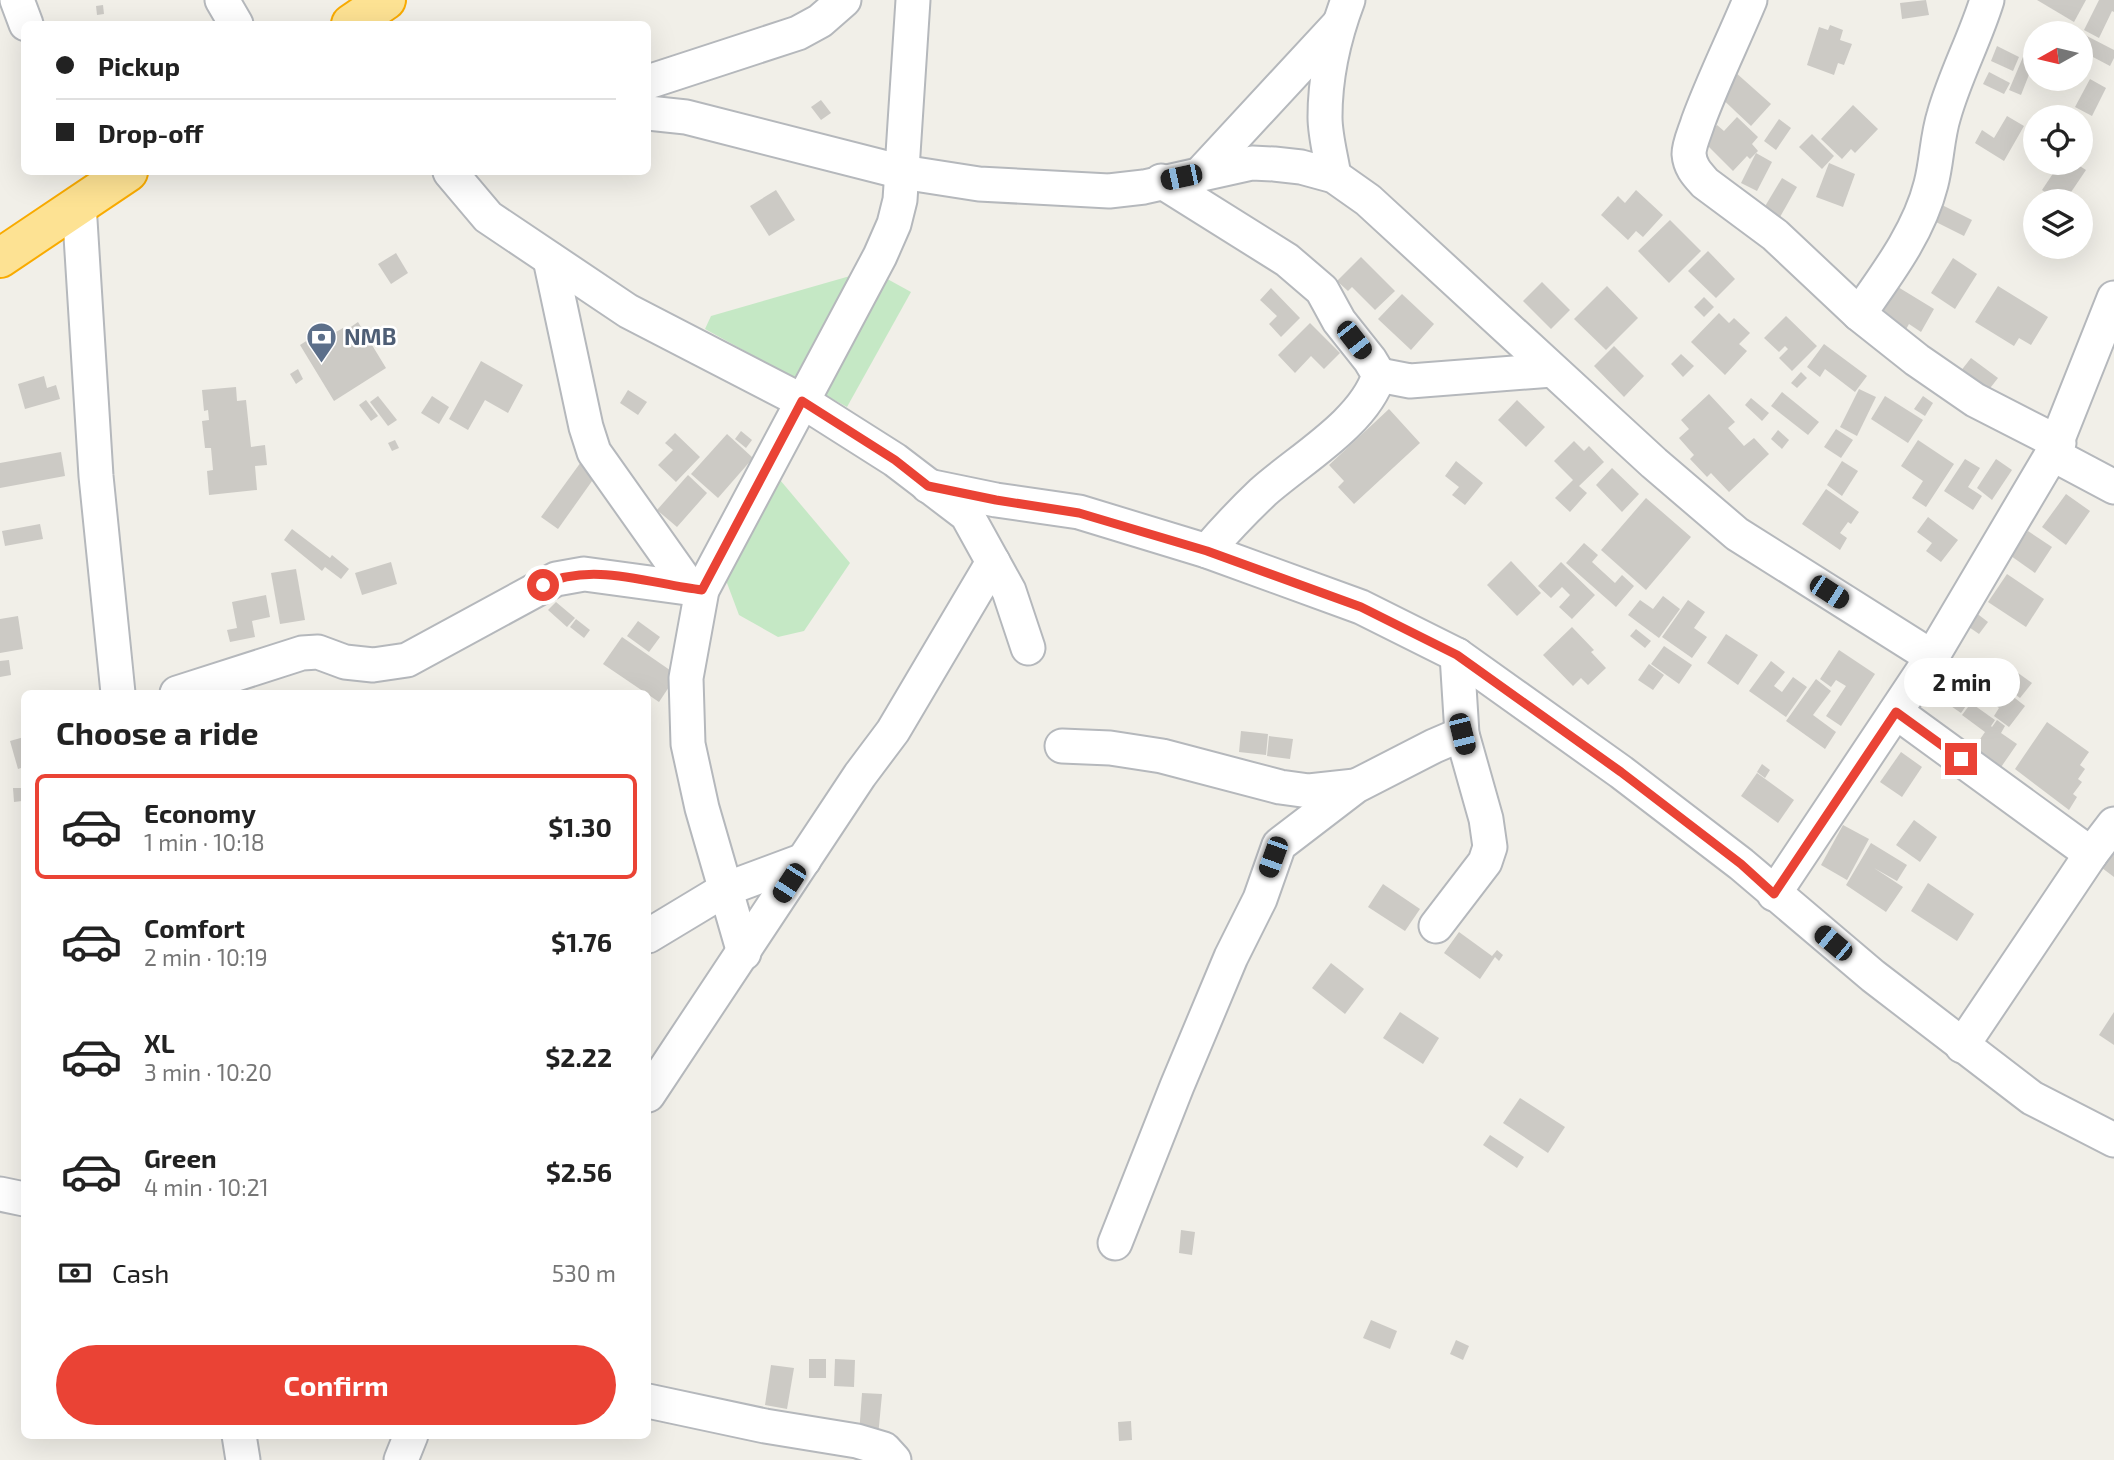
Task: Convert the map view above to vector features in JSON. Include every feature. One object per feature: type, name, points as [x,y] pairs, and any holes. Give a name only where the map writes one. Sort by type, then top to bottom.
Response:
[{"type":"highway","points":[[355,21],[386,0]]},
{"type":"highway","points":[[0,258],[123,175]]},
{"type":"street","points":[[18,0],[25,21]]},
{"type":"street","points":[[222,0],[234,21]]},
{"type":"street","points":[[651,81],[799,33],[820,21],[844,0]]},
{"type":"street","points":[[744,953],[702,808],[688,744],[686,678],[696,590],[802,401],[885,246],[894,224],[900,200],[913,0]]},
{"type":"street","points":[[1750,0],[1702,113],[1689,150],[1691,165],[1705,183],[1776,235],[1859,314],[1917,360],[1975,400],[2114,487]]},
{"type":"street","points":[[1859,314],[1897,260],[1917,222],[1931,186],[1943,117],[1987,0]]},
{"type":"street","points":[[1201,173],[1343,12]]},
{"type":"street","points":[[1334,176],[1325,120],[1328,73],[1343,12]]},
{"type":"street","points":[[651,113],[686,117],[902,172],[979,184],[1109,191],[1144,187],[1161,181],[1252,163],[1301,167],[1334,176],[1367,200],[1552,370],[1737,534],[1932,657]]},
{"type":"street","points":[[453,175],[488,217],[628,311],[802,401],[895,460],[967,515],[1009,591],[1028,648]]},
{"type":"street","points":[[1161,181],[1287,260],[1322,290],[1339,321],[1370,359],[1379,375],[1358,414],[1264,491],[1207,551]]},
{"type":"street","points":[[79,204],[96,476],[118,690]]},
{"type":"street","points":[[550,258],[586,427],[594,452],[696,590]]},
{"type":"street","points":[[1774,894],[1932,657],[2056,449],[2114,298]]},
{"type":"street","points":[[1379,375],[1410,381],[1552,370]]},
{"type":"street","points":[[928,486],[1079,513],[1207,551],[1361,607],[1457,655],[1621,772],[1741,864],[1774,894],[1962,1046],[2032,1098],[2114,1140]]},
{"type":"street","points":[[651,1091],[860,775],[893,731],[993,562]]},
{"type":"street","points":[[186,690],[302,653],[318,652],[345,662],[373,665],[407,660],[556,579],[584,574],[696,590]]},
{"type":"street","points":[[1436,926],[1485,862],[1490,847],[1486,819],[1462,734],[1457,655]]},
{"type":"street","points":[[1896,712],[2091,854]]},
{"type":"street","points":[[1115,1244],[1231,957],[1260,899],[1279,845],[1356,786],[1424,750],[1462,734]]},
{"type":"street","points":[[1062,746],[1136,751],[1182,760],[1280,787],[1309,791],[1356,786]]},
{"type":"street","points":[[1962,1046],[2114,824]]},
{"type":"street","points":[[651,934],[726,889],[804,860]]},
{"type":"street","points":[[0,1194],[21,1198]]},
{"type":"street","points":[[651,1402],[765,1426],[858,1441],[884,1449],[894,1460]]},
{"type":"street","points":[[240,1439],[243,1460]]},
{"type":"street","points":[[401,1460],[409,1439]]},
{"type":"green space","points":[[871,270],[911,292],[847,407],[705,329],[711,316]]},
{"type":"green space","points":[[775,474],[850,563],[804,631],[778,637],[739,615],[721,567]]},
{"type":"building","points":[[1926,0],[1929,15],[1902,19],[1900,3]]},
{"type":"building","points":[[2037,0],[2086,0],[2072,21]]},
{"type":"building","points":[[2099,0],[2114,0],[2114,12],[2112,11],[2099,38],[2093,35],[2093,21],[2088,21]]},
{"type":"building","points":[[103,5],[104,14],[97,15],[96,6]]},
{"type":"building","points":[[1830,25],[1843,30],[1840,40],[1852,44],[1844,65],[1838,63],[1834,75],[1807,65],[1819,27],[1828,30]]},
{"type":"building","points":[[2093,39],[2114,50],[2110,66],[2093,57]]},
{"type":"building","points":[[1997,46],[2019,57],[2013,71],[1991,61]]},
{"type":"building","points":[[2023,57],[2021,95],[2009,90]]},
{"type":"building","points":[[1735,72],[1771,104],[1751,126],[1716,93]]},
{"type":"building","points":[[1989,72],[2010,83],[2004,94],[1983,84]]},
{"type":"building","points":[[2093,81],[2106,88],[2093,114],[2093,105],[2076,105],[2084,91],[2093,91]]},
{"type":"building","points":[[821,100],[831,113],[821,120],[811,107]]},
{"type":"building","points":[[1853,105],[1878,129],[1855,153],[1851,149],[1842,159],[1821,139]]},
{"type":"building","points":[[2007,116],[2023,125],[2004,161],[1975,143],[1982,130],[1994,138]]},
{"type":"building","points":[[1737,117],[1758,137],[1752,144],[1758,151],[1750,159],[1747,156],[1733,171],[1703,141],[1717,125],[1724,131]]},
{"type":"building","points":[[1779,119],[1791,128],[1776,150],[1764,141]]},
{"type":"building","points":[[1812,134],[1834,156],[1822,169],[1799,147]]},
{"type":"building","points":[[1756,153],[1772,162],[1757,191],[1741,183]]},
{"type":"building","points":[[1829,163],[1855,174],[1843,207],[1816,197]]},
{"type":"building","points":[[2052,175],[2083,175],[2073,189],[2043,189]]},
{"type":"building","points":[[1782,178],[1797,187],[1780,217],[1764,208]]},
{"type":"building","points":[[776,190],[795,220],[769,236],[750,206]]},
{"type":"building","points":[[1636,190],[1663,215],[1643,237],[1636,231],[1628,240],[1601,215],[1618,196],[1625,203]]},
{"type":"building","points":[[1942,205],[1972,220],[1964,236],[1934,221]]},
{"type":"building","points":[[1670,220],[1701,251],[1669,283],[1638,251]]},
{"type":"building","points":[[1708,251],[1735,279],[1716,298],[1688,271]]},
{"type":"building","points":[[396,253],[408,273],[391,284],[378,264]]},
{"type":"building","points":[[1361,257],[1395,291],[1375,310],[1352,287],[1348,291],[1337,281]]},
{"type":"building","points":[[1953,258],[1977,274],[1955,309],[1931,293]]},
{"type":"building","points":[[1542,282],[1570,310],[1551,329],[1523,301]]},
{"type":"building","points":[[1893,284],[1934,309],[1921,332],[1909,324],[1905,331],[1876,313]]},
{"type":"building","points":[[1607,286],[1638,318],[1606,350],[1574,319]]},
{"type":"building","points":[[1998,286],[2048,317],[2031,345],[2019,338],[2014,346],[1975,322]]},
{"type":"building","points":[[1271,288],[1300,318],[1281,337],[1269,324],[1277,316],[1260,300]]},
{"type":"building","points":[[1402,294],[1434,324],[1411,350],[1378,319]]},
{"type":"building","points":[[1704,297],[1714,307],[1704,317],[1694,307]]},
{"type":"building","points":[[1719,313],[1729,323],[1734,318],[1750,333],[1739,344],[1747,351],[1725,375],[1691,342]]},
{"type":"building","points":[[1786,316],[1817,346],[1792,371],[1779,358],[1788,349],[1785,346],[1779,352],[1764,338]]},
{"type":"building","points":[[358,322],[386,368],[334,401],[300,345],[311,338],[317,348],[326,342],[324,339],[343,328],[345,331]]},
{"type":"building","points":[[1310,323],[1340,353],[1324,369],[1311,356],[1295,373],[1278,355]]},
{"type":"building","points":[[1824,344],[1867,376],[1855,392],[1825,369],[1820,377],[1807,367]]},
{"type":"building","points":[[1614,346],[1644,376],[1624,397],[1594,366]]},
{"type":"building","points":[[1681,354],[1694,366],[1683,377],[1671,364]]},
{"type":"building","points":[[1971,358],[1998,378],[1987,392],[1960,372]]},
{"type":"building","points":[[481,361],[523,385],[508,413],[485,400],[468,430],[449,419]]},
{"type":"building","points":[[298,369],[303,379],[296,384],[290,374]]},
{"type":"building","points":[[1801,372],[1807,378],[1797,388],[1791,383]]},
{"type":"building","points":[[44,376],[47,388],[56,385],[60,399],[25,409],[18,384]]},
{"type":"building","points":[[236,387],[237,401],[246,400],[251,447],[265,445],[267,465],[255,466],[257,490],[209,495],[207,471],[213,470],[211,448],[205,448],[202,421],[209,420],[208,410],[204,411],[202,390]]},
{"type":"building","points":[[1859,389],[1876,397],[1857,436],[1840,427]]},
{"type":"building","points":[[628,390],[647,402],[638,415],[620,403]]},
{"type":"building","points":[[1782,392],[1819,422],[1808,435],[1771,406]]},
{"type":"building","points":[[1709,394],[1735,422],[1728,428],[1744,446],[1754,438],[1769,454],[1729,492],[1711,473],[1707,477],[1690,459],[1694,455],[1679,438],[1689,429],[1681,420]]},
{"type":"building","points":[[378,396],[397,420],[388,426],[370,402]]},
{"type":"building","points":[[432,396],[449,407],[439,424],[421,413]]},
{"type":"building","points":[[1885,396],[1923,420],[1908,443],[1871,419]]},
{"type":"building","points":[[1923,396],[1933,403],[1925,416],[1914,409]]},
{"type":"building","points":[[1751,398],[1769,413],[1762,421],[1745,405]]},
{"type":"building","points":[[366,400],[378,416],[371,421],[359,405]]},
{"type":"building","points":[[1517,400],[1545,427],[1526,447],[1498,420]]},
{"type":"building","points":[[1389,409],[1420,443],[1354,504],[1338,487],[1344,481],[1329,465]]},
{"type":"building","points":[[1836,429],[1853,440],[1841,458],[1824,447]]},
{"type":"building","points":[[1778,430],[1789,440],[1782,449],[1771,439]]},
{"type":"building","points":[[741,431],[752,440],[746,448],[735,439]]},
{"type":"building","points":[[675,433],[700,457],[676,482],[658,465],[673,450],[665,443]]},
{"type":"building","points":[[727,434],[753,458],[718,498],[691,474]]},
{"type":"building","points":[[395,440],[399,448],[392,451],[388,443]]},
{"type":"building","points":[[1918,440],[1954,464],[1926,507],[1912,498],[1923,481],[1901,466]]},
{"type":"building","points":[[1574,441],[1584,451],[1589,446],[1604,462],[1579,486],[1587,493],[1570,512],[1555,498],[1573,480],[1554,461]]},
{"type":"building","points":[[61,452],[65,476],[0,488],[0,463]]},
{"type":"building","points":[[1965,459],[1980,468],[1968,487],[1982,496],[1973,510],[1944,491]]},
{"type":"building","points":[[1996,459],[2012,470],[1992,500],[1977,488]]},
{"type":"building","points":[[1456,461],[1483,483],[1465,505],[1452,495],[1459,487],[1445,476]]},
{"type":"building","points":[[1842,461],[1858,471],[1842,496],[1827,485]]},
{"type":"building","points":[[581,462],[597,474],[558,529],[541,517]]},
{"type":"building","points":[[1612,468],[1639,494],[1622,512],[1596,485]]},
{"type":"building","points":[[688,475],[707,493],[677,527],[657,510]]},
{"type":"building","points":[[1826,489],[1859,512],[1851,524],[1848,522],[1840,533],[1847,538],[1840,550],[1802,524]]},
{"type":"building","points":[[2066,494],[2090,511],[2066,545],[2042,527]]},
{"type":"building","points":[[1646,498],[1691,537],[1646,590],[1601,550]]},
{"type":"building","points":[[1928,517],[1958,540],[1941,562],[1926,551],[1932,543],[1917,532]]},
{"type":"building","points":[[40,524],[43,539],[5,546],[2,531]]},
{"type":"building","points":[[292,529],[349,569],[341,579],[325,567],[322,571],[284,540]]},
{"type":"building","points":[[2028,531],[2052,547],[2035,573],[2011,556]]},
{"type":"building","points":[[1584,543],[1598,555],[1592,562],[1615,583],[1622,575],[1634,586],[1616,607],[1566,563]]},
{"type":"building","points":[[1511,561],[1541,593],[1517,616],[1487,585]]},
{"type":"building","points":[[391,562],[397,584],[362,595],[355,573]]},
{"type":"building","points":[[1561,562],[1595,595],[1572,619],[1559,607],[1570,595],[1562,587],[1551,598],[1538,586]]},
{"type":"building","points":[[296,569],[305,620],[280,624],[271,573]]},
{"type":"building","points":[[2007,574],[2044,599],[2026,627],[1988,602]]},
{"type":"building","points":[[266,595],[270,617],[252,621],[255,637],[230,642],[227,630],[237,628],[232,602]]},
{"type":"building","points":[[1663,596],[1680,609],[1659,638],[1628,615],[1640,600],[1653,609]]},
{"type":"building","points":[[1688,600],[1705,612],[1694,628],[1707,637],[1692,658],[1662,637]]},
{"type":"building","points":[[556,602],[575,618],[567,627],[548,610]]},
{"type":"building","points":[[1975,612],[1988,622],[1979,634],[1966,625]]},
{"type":"building","points":[[18,616],[23,649],[0,653],[0,619]]},
{"type":"building","points":[[576,619],[590,630],[584,638],[570,627]]},
{"type":"building","points":[[638,621],[660,637],[649,652],[627,636]]},
{"type":"building","points":[[1572,627],[1594,650],[1591,652],[1606,668],[1588,685],[1581,678],[1573,686],[1543,655]]},
{"type":"building","points":[[1636,629],[1651,641],[1645,648],[1630,636]]},
{"type":"building","points":[[1726,634],[1758,655],[1738,685],[1707,663]]},
{"type":"building","points":[[622,637],[677,675],[659,702],[651,697],[651,690],[641,690],[603,664]]},
{"type":"building","points":[[1664,646],[1692,665],[1679,684],[1651,664]]},
{"type":"building","points":[[1839,650],[1875,674],[1841,726],[1826,716],[1846,686],[1836,680],[1831,687],[1820,679]]},
{"type":"building","points":[[1957,659],[1985,679],[1961,713],[1932,693]]},
{"type":"building","points":[[9,660],[11,675],[0,677],[0,661]]},
{"type":"building","points":[[2000,660],[2032,683],[2020,698],[1989,675]]},
{"type":"building","points":[[1771,661],[1785,672],[1774,686],[1782,692],[1793,677],[1807,687],[1786,717],[1749,691]]},
{"type":"building","points":[[1649,664],[1664,675],[1653,690],[1638,680]]},
{"type":"building","points":[[1816,679],[1831,691],[1813,715],[1836,732],[1825,749],[1786,721]]},
{"type":"building","points":[[1993,681],[2025,706],[2009,727],[1994,716],[1999,708],[1983,696]]},
{"type":"building","points":[[1971,703],[1995,720],[1992,727],[1997,720],[2005,726],[2001,733],[2017,744],[1997,773],[1970,754],[1985,732],[1962,715]]},
{"type":"building","points":[[2047,722],[2089,752],[2080,765],[2085,769],[2078,779],[2082,782],[2073,794],[2077,797],[2069,810],[2015,769]]},
{"type":"building","points":[[1241,731],[1268,734],[1266,755],[1239,752]]},
{"type":"building","points":[[1269,736],[1293,739],[1290,759],[1267,756]]},
{"type":"building","points":[[21,738],[21,768],[18,769],[10,741]]},
{"type":"building","points":[[1901,752],[1922,767],[1902,797],[1880,782]]},
{"type":"building","points":[[1762,764],[1770,770],[1765,778],[1757,772]]},
{"type":"building","points":[[1757,773],[1794,800],[1778,823],[1741,796]]},
{"type":"building","points":[[13,788],[21,788],[21,801],[14,802]]},
{"type":"building","points":[[1914,820],[1937,837],[1920,862],[1896,845]]},
{"type":"building","points":[[1843,825],[1869,839],[1847,880],[1821,865]]},
{"type":"building","points":[[1871,843],[1907,865],[1897,881],[1874,868],[1903,887],[1886,912],[1846,885]]},
{"type":"building","points":[[2114,850],[2114,877],[2102,868]]},
{"type":"building","points":[[1928,883],[1974,914],[1957,941],[1911,911]]},
{"type":"building","points":[[1383,884],[1420,909],[1405,931],[1368,907]]},
{"type":"building","points":[[1459,932],[1492,956],[1497,950],[1503,955],[1499,961],[1495,957],[1480,979],[1444,953]]},
{"type":"building","points":[[1331,963],[1364,989],[1345,1014],[1312,988]]},
{"type":"building","points":[[1400,1012],[1439,1038],[1423,1064],[1383,1038]]},
{"type":"building","points":[[2114,1012],[2114,1045],[2099,1035]]},
{"type":"building","points":[[1520,1098],[1565,1127],[1548,1153],[1503,1123]]},
{"type":"building","points":[[1490,1135],[1524,1157],[1517,1168],[1483,1145]]},
{"type":"building","points":[[1181,1230],[1195,1232],[1192,1255],[1179,1253]]},
{"type":"building","points":[[1371,1320],[1397,1331],[1390,1349],[1363,1338]]},
{"type":"building","points":[[1456,1340],[1469,1346],[1463,1360],[1450,1354]]},
{"type":"building","points":[[809,1359],[826,1359],[826,1378],[809,1378]]},
{"type":"building","points":[[835,1359],[855,1360],[854,1387],[834,1386]]},
{"type":"building","points":[[771,1365],[794,1368],[787,1409],[765,1405]]},
{"type":"building","points":[[862,1393],[882,1394],[878,1437],[859,1435]]},
{"type":"building","points":[[1131,1421],[1132,1440],[1119,1441],[1118,1422]]},
{"type":"place","name":"NMB","points":[[321,364]]},
{"type":"route","points":[[543,585],[556,579],[584,574],[702,590],[802,401],[895,460],[928,486],[1079,513],[1207,551],[1361,607],[1457,655],[1621,772],[1741,864],[1774,894],[1896,712],[1961,759]]}]
